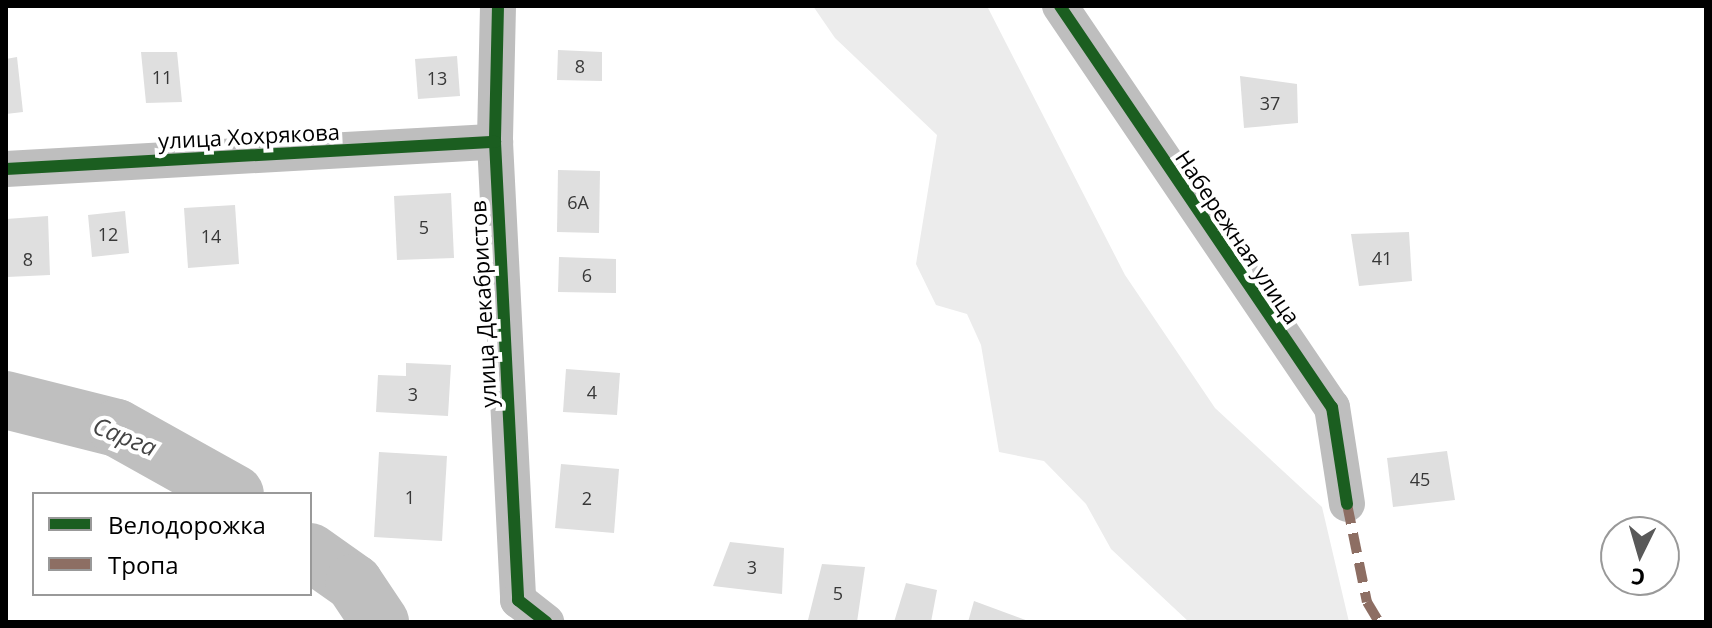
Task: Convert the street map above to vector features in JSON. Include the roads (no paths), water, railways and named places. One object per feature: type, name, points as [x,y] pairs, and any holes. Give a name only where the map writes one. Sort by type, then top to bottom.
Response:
[{"type":"street","name":"улица Декабристов","points":[[498,6],[495,142],[532,611]]},
{"type":"street","name":"Набережная улица","points":[[1060,6],[1332,407],[1347,504]]},
{"type":"street","name":"улица Хохрякова","points":[[6,169],[495,142]]},
{"type":"waterway","name":"Сарга","points":[[6,400],[117,428],[231,492]]},
{"type":"waterway","name":"Сарга","points":[[312,553],[354,583],[380,622]]}]
